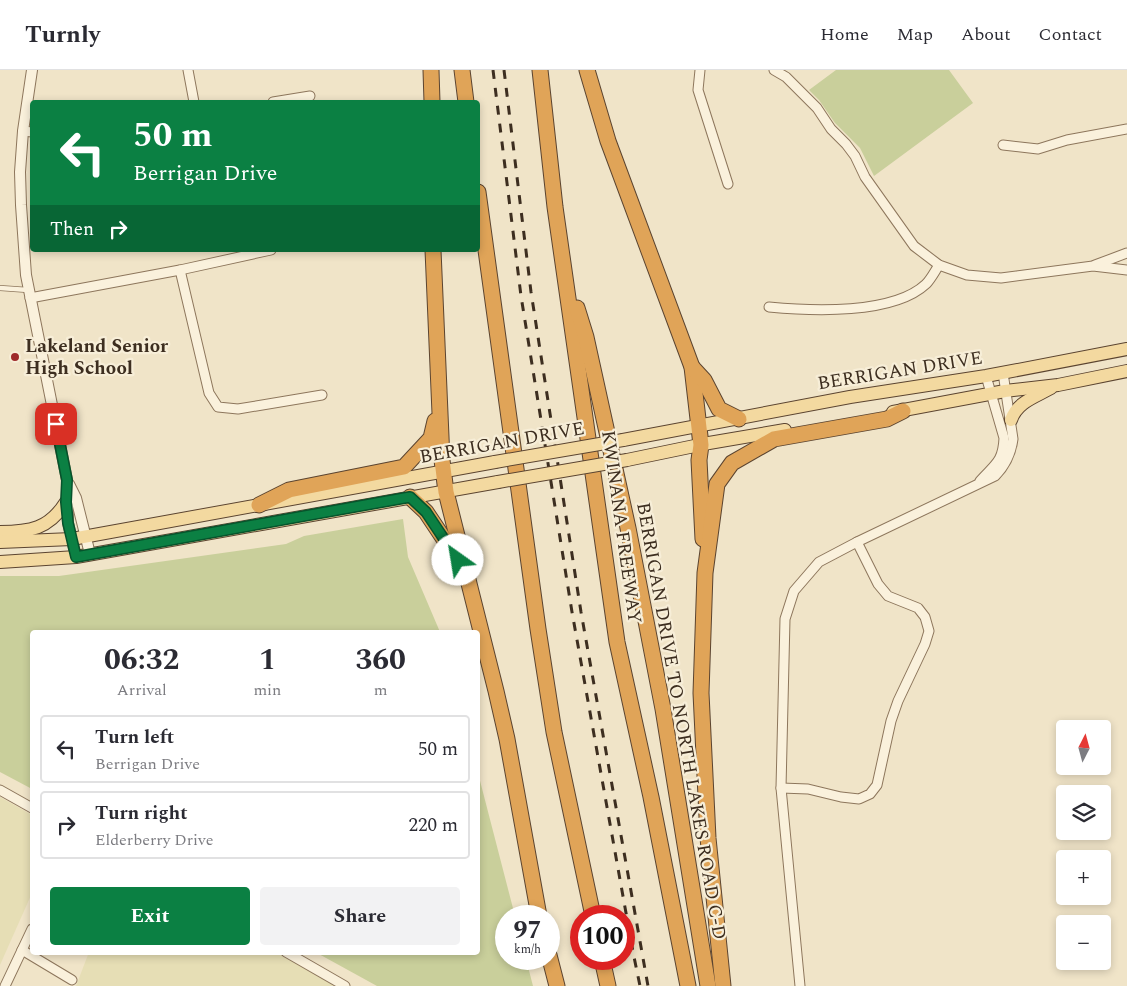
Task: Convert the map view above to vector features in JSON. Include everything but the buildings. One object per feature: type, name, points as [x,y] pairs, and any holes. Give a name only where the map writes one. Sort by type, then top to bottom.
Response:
[{"type":"highway","points":[[432,70],[432,100]]},
{"type":"highway","points":[[462,70],[466,100]]},
{"type":"highway","name":"KWINANA FREEWAY","points":[[540,70],[563,260],[617,642],[651,797],[688,986]]},
{"type":"highway","points":[[587,70],[608,141],[692,366],[701,445],[700,469],[705,573],[701,693],[708,838],[723,986]]},
{"type":"highway","points":[[480,207],[554,732],[590,905]]},
{"type":"highway","points":[[433,252],[439,405],[446,492],[507,739],[537,905]]},
{"type":"highway","name":"BERRIGAN DRIVE TO NORTH LAKES ROAD C-D","points":[[563,260],[586,336],[630,537],[663,710],[708,986]]},
{"type":"highway","points":[[692,366],[704,380],[719,409],[738,419]]},
{"type":"highway","points":[[260,504],[289,490],[404,467],[431,438],[439,405]]},
{"type":"highway","points":[[705,573],[717,484],[732,463],[774,439],[887,419],[903,411]]},
{"type":"highway","points":[[410,497],[426,512],[466,574]]},
{"type":"highway","points":[[575,834],[573,859],[581,905]]},
{"type":"highway","points":[[553,970],[557,986]]},
{"type":"highway","points":[[594,970],[597,986]]},
{"type":"highway","points":[[604,970],[608,986]]},
{"type":"main road","name":"BERRIGAN DRIVE","points":[[0,542],[78,538],[738,419],[850,397],[986,376],[1127,349]]},
{"type":"main road","name":"BERRIGAN DRIVE","points":[[0,562],[76,557],[627,460],[701,445],[903,411],[1005,391],[1058,385],[1127,372]]},
{"type":"main road","points":[[1011,420],[1014,411],[1019,406],[1058,385]]},
{"type":"main road","points":[[0,532],[33,530],[54,518],[66,502]]},
{"type":"street","points":[[30,100],[32,70]]},
{"type":"street","points":[[188,70],[194,100]]},
{"type":"street","points":[[700,70],[698,90],[728,184]]},
{"type":"street","points":[[774,70],[786,77],[817,108],[831,129],[855,156],[865,178],[914,246],[939,265],[967,275],[1001,278],[1093,266],[1127,253]]},
{"type":"street","points":[[285,100],[310,96]]},
{"type":"street","points":[[30,101],[28,132],[20,172],[29,294],[67,480],[66,502],[68,523],[90,554]]},
{"type":"street","points":[[1003,145],[1038,149],[1067,140],[1127,129]]},
{"type":"street","points":[[29,294],[180,270],[262,252]]},
{"type":"street","points":[[769,307],[794,310],[863,308],[891,302],[916,291],[926,283],[939,265]]},
{"type":"street","points":[[1093,266],[1127,270]]},
{"type":"street","points":[[180,270],[209,393],[218,407],[238,409],[322,395]]},
{"type":"street","points":[[800,986],[781,788],[785,619],[791,600],[794,591],[819,562],[856,542],[995,476],[1007,460],[1013,439],[1003,373]]},
{"type":"street","points":[[978,483],[1000,460],[1004,438],[986,376]]},
{"type":"street","points":[[67,480],[76,498],[78,538],[76,557]]},
{"type":"street","points":[[781,788],[808,789],[840,797],[859,799],[870,794],[878,786],[891,721],[929,631],[925,617],[918,608],[888,596],[878,584],[856,542]]},
{"type":"street","points":[[0,790],[30,807]]},
{"type":"street","points":[[5,986],[30,933]]},
{"type":"street","points":[[22,950],[30,955]]},
{"type":"street","points":[[30,955],[72,980]]},
{"type":"street","points":[[291,955],[345,986]]},
{"type":"lane","points":[[0,288],[29,294]]},
{"type":"shaded area","points":[[0,797],[30,814],[30,898],[0,965]]},
{"type":"shaded area","points":[[88,955],[284,955],[340,986],[76,986]]},
{"type":"green space","points":[[836,70],[949,70],[973,103],[874,176],[860,148],[835,123],[819,100],[809,90]]},
{"type":"green space","points":[[403,519],[408,557],[439,630],[30,630],[30,788],[0,772],[0,576],[59,576],[286,544],[304,536]]},
{"type":"green space","points":[[480,781],[512,905],[495,905],[495,970],[529,970],[533,986],[377,986],[321,955],[480,955]]},
{"type":"railway","points":[[493,70],[521,296],[572,612],[640,986]]},
{"type":"railway","points":[[504,70],[531,292],[581,612],[648,986]]},
{"type":"place","name":"Lakeland Senior High School","points":[[15,357]]},
{"type":"route","points":[[56,424],[67,480],[66,502],[68,523],[76,557],[410,497],[426,512],[458,560]]}]
